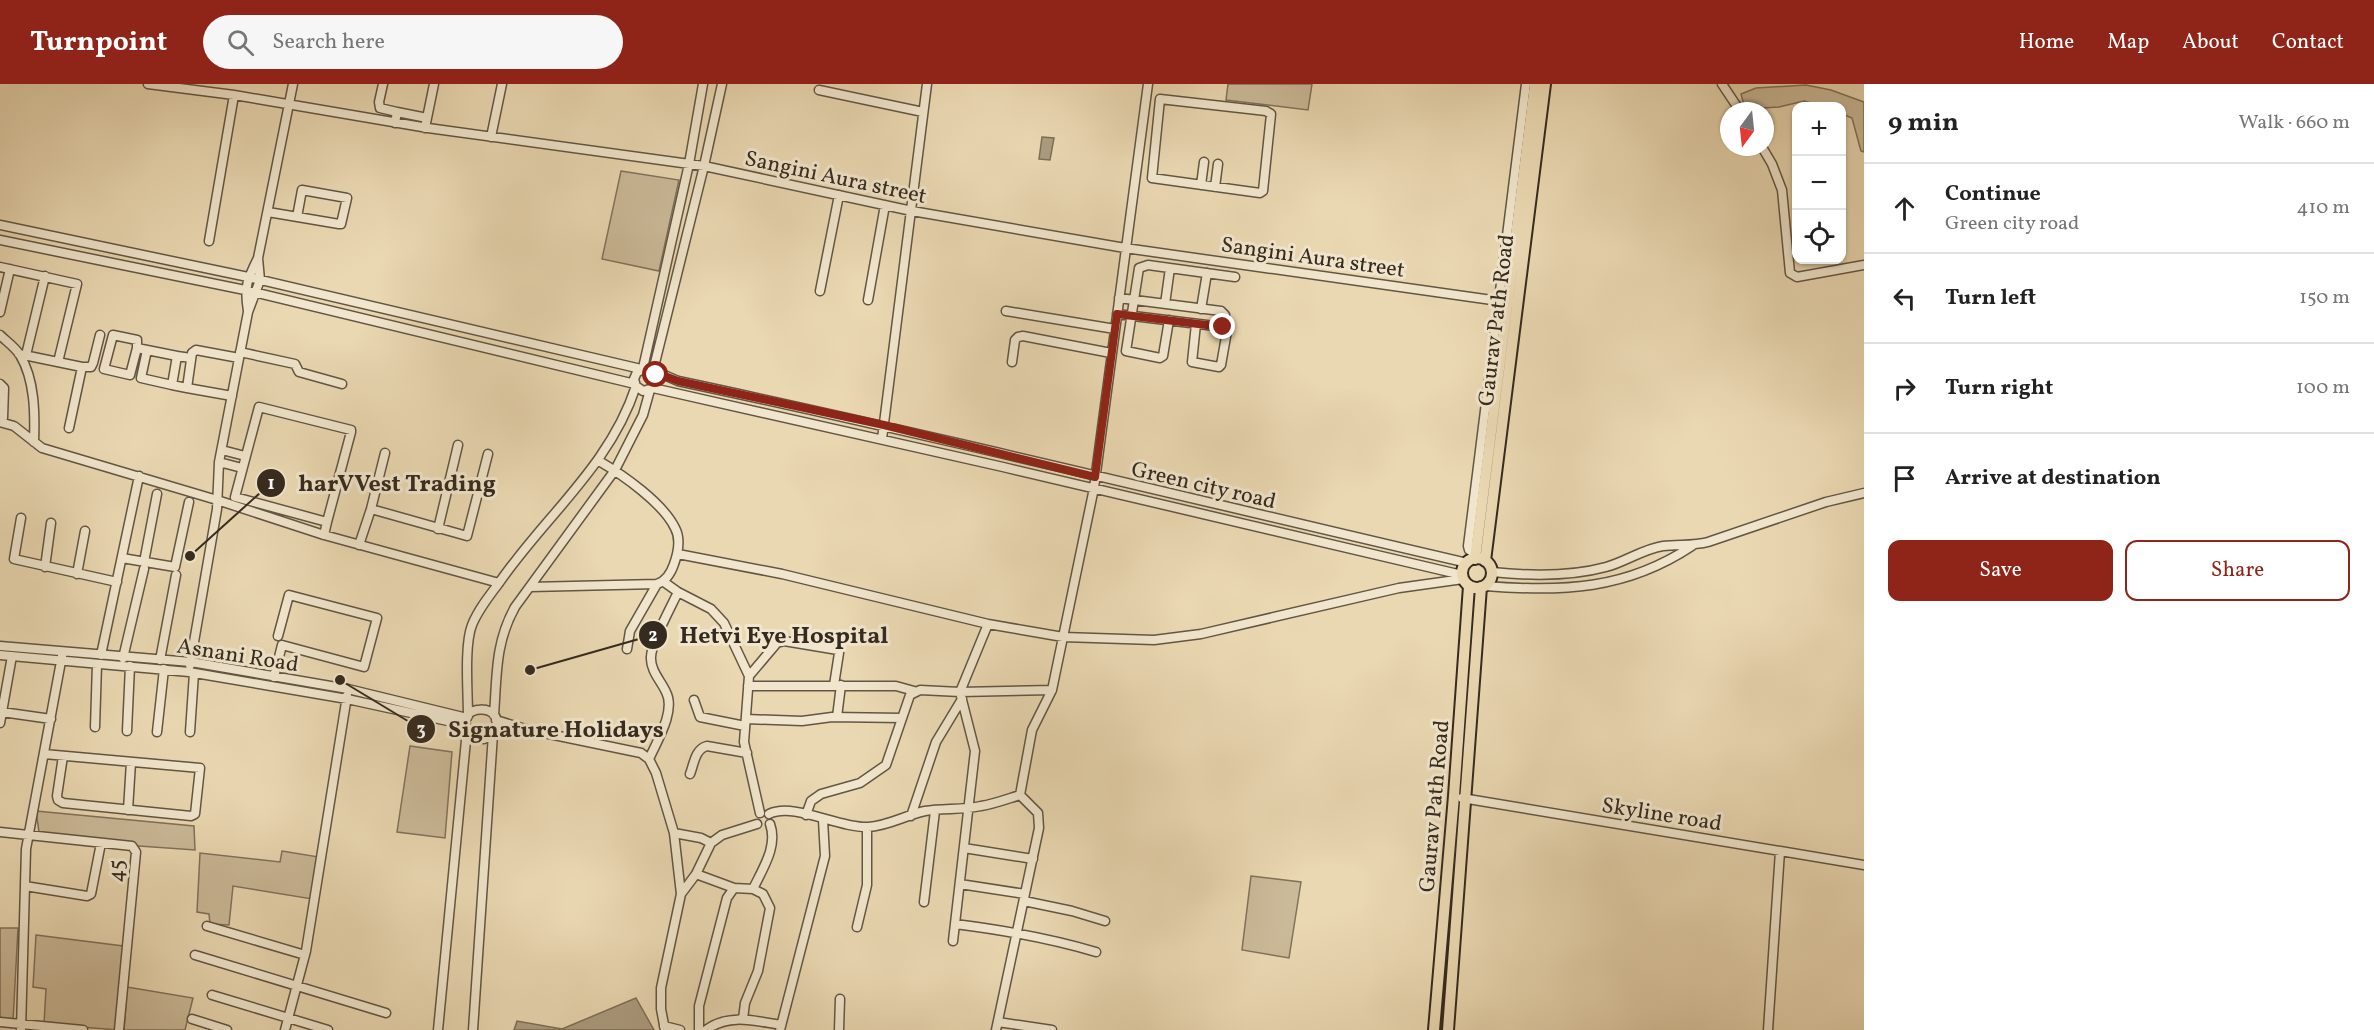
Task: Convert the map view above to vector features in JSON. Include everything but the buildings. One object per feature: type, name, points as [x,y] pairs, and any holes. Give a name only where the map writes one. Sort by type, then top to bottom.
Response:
[{"type":"main road","name":"Gaurav Path Road","points":[[1434,1030],[1454,796],[1465,580],[1475,559],[1534,84]]},
{"type":"main road","name":"Gaurav Path Road","points":[[1507,302],[1545,84]]},
{"type":"main road","points":[[1465,580],[1483,587],[1491,578],[1492,572],[1475,559]]},
{"type":"main road","name":"Gaurav Path Road","points":[[1448,1030],[1483,587]]},
{"type":"street","name":"Sangini Aura street","points":[[148,84],[234,95],[395,123],[426,123],[491,137],[704,166],[912,211],[1125,248],[1507,302]]},
{"type":"street","points":[[248,312],[245,290],[248,277],[258,258],[293,84]]},
{"type":"street","points":[[383,84],[380,108],[426,123],[435,84]]},
{"type":"street","points":[[491,137],[502,84]]},
{"type":"street","points":[[438,1030],[467,722],[468,642],[471,626],[513,562],[599,461],[626,412],[636,385],[635,375],[642,369],[704,84]]},
{"type":"street","points":[[473,1030],[502,634],[515,607],[615,470],[643,415],[651,389],[657,379],[654,372],[722,84]]},
{"type":"street","points":[[882,439],[927,84]]},
{"type":"street","points":[[1020,795],[1032,730],[1052,690],[1094,488],[1148,84]]},
{"type":"street","points":[[1507,302],[1526,84]]},
{"type":"street","points":[[1722,84],[1734,102]]},
{"type":"street","points":[[819,90],[923,112]]},
{"type":"street","points":[[209,242],[234,95]]},
{"type":"street","points":[[1161,99],[1266,111],[1271,114],[1263,191],[1260,193],[1201,185],[1152,178],[1161,99]]},
{"type":"street","points":[[395,123],[397,112]]},
{"type":"street","points":[[1138,152],[1153,154]]},
{"type":"street","points":[[1767,156],[1782,190],[1790,273],[1797,277],[1864,265]]},
{"type":"street","points":[[1201,185],[1204,162]]},
{"type":"street","points":[[1215,187],[1218,164]]},
{"type":"street","points":[[268,212],[297,217],[342,224],[347,198],[302,190],[297,217]]},
{"type":"street","points":[[820,291],[839,195]]},
{"type":"street","points":[[868,300],[885,205]]},
{"type":"street","points":[[0,225],[248,277],[654,372]]},
{"type":"street","points":[[0,240],[257,292],[636,385],[643,391],[651,389]]},
{"type":"street","points":[[190,732],[191,662],[217,500],[219,462],[248,312],[260,280],[258,258]]},
{"type":"street","points":[[1169,320],[1165,353],[1160,358],[1126,351],[1138,268],[1148,265],[1235,277]]},
{"type":"street","points":[[0,267],[74,282],[77,285],[58,362]]},
{"type":"street","points":[[1165,304],[1170,268]]},
{"type":"street","points":[[0,312],[10,269]]},
{"type":"street","points":[[1201,309],[1207,273]]},
{"type":"street","points":[[34,442],[32,394],[23,354],[45,276]]},
{"type":"street","points":[[1119,298],[1225,313],[1223,327]]},
{"type":"street","points":[[1006,311],[1114,329]]},
{"type":"street","points":[[1117,314],[1223,327],[1227,332],[1221,365],[1218,367],[1192,362],[1196,324]]},
{"type":"street","points":[[0,335],[23,354],[82,367],[92,365],[100,335]]},
{"type":"street","points":[[113,335],[137,340],[136,348],[129,375],[104,369],[113,335]]},
{"type":"street","points":[[1012,362],[1015,340],[1023,336],[1111,352]]},
{"type":"street","points":[[136,348],[192,358]]},
{"type":"street","points":[[147,350],[141,378],[232,396]]},
{"type":"street","points":[[187,388],[193,352],[196,350],[295,364],[299,372],[342,384]]},
{"type":"street","points":[[172,385],[177,356]]},
{"type":"street","points":[[69,428],[82,367]]},
{"type":"street","name":"Green city road","points":[[654,372],[678,381],[884,425],[1095,477],[1475,559]]},
{"type":"street","points":[[0,384],[4,388],[3,418],[0,421],[14,426],[42,448],[217,500],[324,535],[499,583]]},
{"type":"street","name":"Green city road","points":[[651,389],[1094,488],[1465,580]]},
{"type":"street","points":[[324,535],[351,432],[349,429],[259,406],[235,495],[237,498],[327,522]]},
{"type":"street","points":[[438,529],[458,445]]},
{"type":"street","points":[[222,450],[245,456]]},
{"type":"street","points":[[359,545],[385,453]]},
{"type":"street","points":[[371,509],[467,536],[488,454]]},
{"type":"street","points":[[599,461],[615,470],[663,511],[676,529],[678,540],[678,554],[630,631],[627,649]]},
{"type":"street","points":[[219,462],[242,468]]},
{"type":"street","points":[[95,727],[99,660],[139,476]]},
{"type":"street","points":[[1483,587],[1575,588],[1609,583],[1644,572],[1671,560],[1692,546],[1826,502],[1864,493]]},
{"type":"street","points":[[123,658],[144,566],[157,494]]},
{"type":"street","points":[[122,558],[144,566],[172,568],[177,564],[189,502]]},
{"type":"street","points":[[21,518],[14,559],[117,582]]},
{"type":"street","points":[[45,567],[51,523]]},
{"type":"street","points":[[77,574],[85,531]]},
{"type":"street","points":[[1492,572],[1539,575],[1573,574],[1607,567],[1662,546],[1692,546]]},
{"type":"street","points":[[678,554],[782,574],[988,624],[1063,637],[1154,640],[1201,634],[1399,588],[1465,580]]},
{"type":"street","points":[[1573,574],[1575,588]]},
{"type":"street","points":[[160,660],[176,575]]},
{"type":"street","points":[[530,587],[661,583],[711,609],[724,622],[749,676],[744,742],[766,817],[773,833],[770,851],[753,889]]},
{"type":"street","points":[[649,759],[664,724],[669,705],[668,695],[653,667],[651,654],[678,592]]},
{"type":"street","points":[[274,677],[282,645],[364,667],[377,618],[289,596],[278,636]]},
{"type":"street","points":[[910,816],[936,742],[961,696],[988,624]]},
{"type":"street","points":[[749,676],[774,646],[784,641],[838,650],[837,717]]},
{"type":"street","name":"Asnani Road","points":[[0,646],[62,657]]},
{"type":"street","name":"Asnani Road","points":[[0,655],[99,660],[130,666],[191,672],[467,722]]},
{"type":"street","points":[[0,723],[12,656]]},
{"type":"street","points":[[21,1027],[25,886],[29,836],[62,657]]},
{"type":"street","name":"Asnani Road","points":[[99,660],[123,658],[191,662],[348,690],[467,722]]},
{"type":"street","points":[[127,731],[130,666]]},
{"type":"street","points":[[157,732],[164,669]]},
{"type":"street","points":[[748,686],[896,686],[914,692]]},
{"type":"street","points":[[285,1030],[305,955],[348,690]]},
{"type":"street","points":[[806,814],[811,801],[821,794],[860,783],[886,765],[910,695],[914,692],[920,690],[961,696],[1052,690]]},
{"type":"street","points":[[953,941],[975,751],[961,696]]},
{"type":"street","points":[[694,700],[700,717],[746,723],[837,717],[902,718]]},
{"type":"street","points":[[467,722],[476,710],[481,709],[525,729],[630,750],[649,759],[656,773],[674,833],[681,894],[661,988],[661,1010],[665,1028],[680,1030]]},
{"type":"street","points":[[2,712],[51,719]]},
{"type":"street","points":[[467,722],[470,734],[479,739],[484,739],[493,733],[525,729]]},
{"type":"street","points":[[690,774],[698,750],[702,747],[747,753]]},
{"type":"street","points":[[44,754],[200,768],[195,814],[191,816],[63,803],[58,800],[63,756]]},
{"type":"street","points":[[128,810],[131,762]]},
{"type":"street","points":[[757,824],[757,816],[766,817],[778,810],[786,810],[823,820],[867,827],[935,811],[980,807],[1020,795]]},
{"type":"street","points":[[1020,795],[1038,813],[1039,828],[997,1028],[1052,1030]]},
{"type":"street","name":"Skyline road","points":[[1454,796],[1864,865]]},
{"type":"street","points":[[924,902],[935,811]]},
{"type":"street","points":[[681,894],[696,874],[711,843],[722,834],[757,824],[764,827],[766,817]]},
{"type":"street","points":[[706,1030],[717,1022],[725,1025],[743,1019],[781,1027],[825,856],[823,820]]},
{"type":"street","points":[[856,927],[867,885],[867,827]]},
{"type":"street","name":"45","points":[[0,832],[132,846],[136,852],[119,1030]]},
{"type":"street","points":[[674,833],[701,838],[711,843]]},
{"type":"street","points":[[25,886],[87,896],[91,894],[101,843]]},
{"type":"street","points":[[964,848],[1033,859]]},
{"type":"street","points":[[1768,1030],[1780,851]]},
{"type":"street","points":[[696,874],[734,888],[753,889],[763,894],[770,908],[758,971],[745,1003],[743,1019]]},
{"type":"street","points":[[960,884],[1024,897],[1105,921]]},
{"type":"street","points":[[699,1030],[699,1006],[727,898],[734,888]]},
{"type":"street","points":[[955,924],[1017,932],[1052,939],[1096,952]]},
{"type":"street","points":[[207,926],[305,955]]},
{"type":"street","points":[[195,955],[386,1013]]},
{"type":"street","points":[[212,995],[328,1030]]},
{"type":"street","points":[[840,999],[840,1030]]},
{"type":"street","points":[[192,1019],[227,1030]]},
{"type":"street","points":[[0,1022],[21,1027],[83,1030]]},
{"type":"shaded area","points":[[1228,84],[1312,84],[1308,110],[1226,100]]},
{"type":"shaded area","points":[[1806,85],[1831,90],[1864,102],[1864,152],[1861,151],[1852,118],[1846,116],[1846,102],[1804,101],[1774,107],[1774,102],[1743,102],[1741,94],[1756,88]]},
{"type":"shaded area","points":[[1042,137],[1054,138],[1050,160],[1039,159]]},
{"type":"shaded area","points":[[621,171],[679,180],[659,271],[602,259]]},
{"type":"shaded area","points":[[410,746],[452,752],[445,838],[397,832]]},
{"type":"shaded area","points":[[36,811],[194,826],[195,850],[40,839]]},
{"type":"shaded area","points":[[282,851],[319,857],[312,899],[233,886],[229,925],[210,924],[209,914],[197,912],[200,853],[280,862]]},
{"type":"shaded area","points":[[1251,876],[1301,882],[1289,958],[1242,950]]},
{"type":"shaded area","points":[[0,928],[18,928],[13,1021],[0,1021]]},
{"type":"shaded area","points":[[36,935],[123,946],[118,1030],[44,1024],[46,989],[33,987]]},
{"type":"shaded area","points":[[127,987],[193,998],[185,1030],[124,1030]]},
{"type":"shaded area","points":[[636,998],[654,1030],[514,1030],[517,1021],[562,1029]]},
{"type":"place","name":"harVVest Trading","points":[[190,556]]},
{"type":"place","name":"Hetvi Eye Hospital","points":[[530,670]]},
{"type":"place","name":"Signature Holidays","points":[[340,680]]},
{"type":"route","points":[[656,375],[654,372],[678,381],[884,425],[1095,477],[1117,314],[1223,327]]}]
